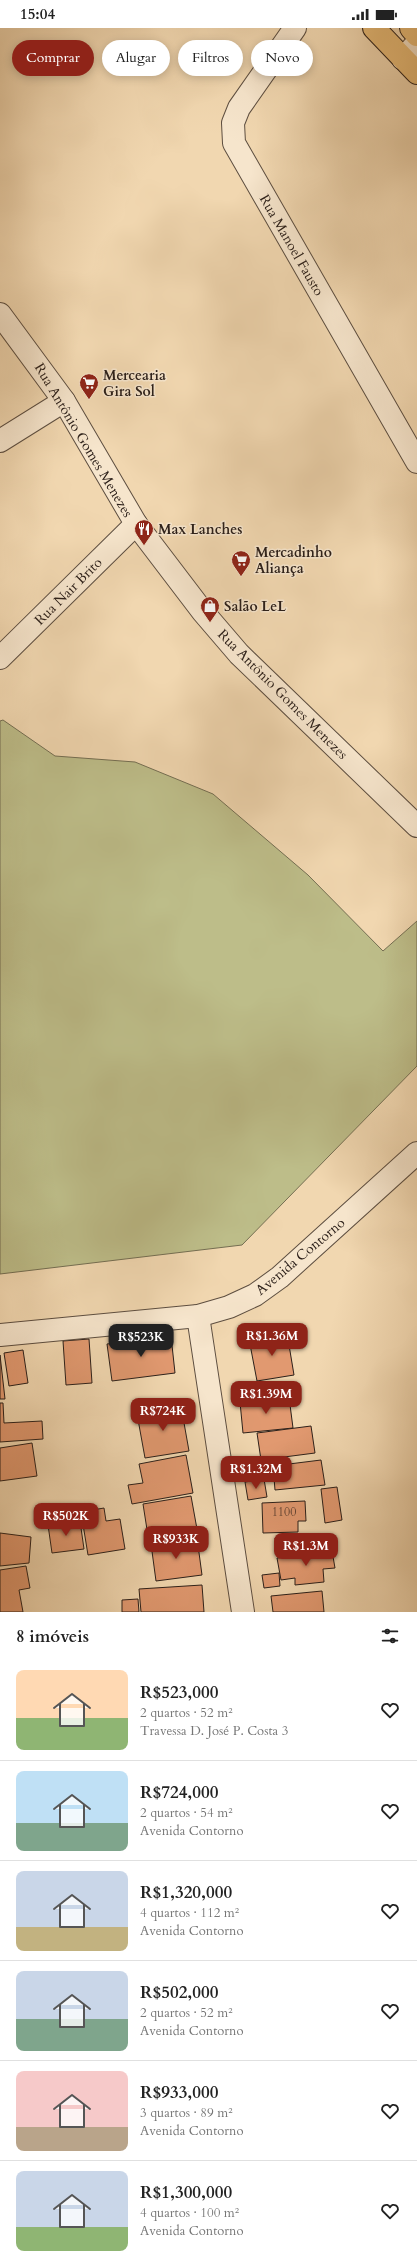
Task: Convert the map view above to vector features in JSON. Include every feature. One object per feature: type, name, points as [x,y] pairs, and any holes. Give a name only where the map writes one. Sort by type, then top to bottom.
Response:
[{"type":"main road","points":[[374,28],[412,58]]},
{"type":"main road","points":[[411,28],[417,35]]},
{"type":"street","name":"Rua Manoel Fausto","points":[[295,28],[239,108],[233,123],[234,143],[417,462]]},
{"type":"street","name":"Rua Antônio Gomes Menezes","points":[[0,314],[37,362],[64,401],[136,524],[203,612],[239,654],[417,826]]},
{"type":"street","points":[[0,442],[64,401]]},
{"type":"street","name":"Rua Nair Brito","points":[[0,658],[136,524]]},
{"type":"street","name":"Avenida Contorno","points":[[0,1335],[198,1316],[229,1306],[255,1295],[280,1277],[417,1153]]},
{"type":"street","points":[[198,1316],[243,1612]]},
{"type":"green space","points":[[3,720],[55,756],[135,762],[213,794],[308,875],[383,951],[417,921],[417,1066],[242,1245],[0,1274],[0,721]]},
{"type":"building","points":[[287,1333],[294,1375],[257,1381],[249,1339]]},
{"type":"building","points":[[171,1336],[175,1373],[112,1381],[107,1344]]},
{"type":"building","points":[[89,1339],[92,1383],[66,1385],[63,1341]]},
{"type":"building","points":[[23,1350],[28,1383],[9,1386],[4,1353]]},
{"type":"building","points":[[0,1355],[5,1399],[0,1399]]},
{"type":"building","points":[[289,1397],[293,1428],[243,1433],[240,1402]]},
{"type":"building","points":[[0,1403],[3,1403],[4,1423],[42,1421],[43,1439],[0,1442]]},
{"type":"building","points":[[181,1406],[189,1451],[145,1458],[137,1414]]},
{"type":"building","points":[[311,1426],[315,1453],[261,1460],[257,1433]]},
{"type":"building","points":[[32,1443],[37,1476],[0,1481],[0,1448]]},
{"type":"building","points":[[186,1455],[193,1493],[132,1504],[128,1485],[143,1483],[139,1464]]},
{"type":"building","points":[[321,1460],[325,1485],[275,1490],[274,1478],[267,1479],[265,1467]]},
{"type":"building","points":[[264,1479],[267,1497],[248,1500],[245,1482]]},
{"type":"building","points":[[337,1487],[342,1520],[325,1523],[321,1489]]},
{"type":"building","points":[[191,1496],[197,1529],[148,1536],[143,1504]]},
{"type":"building","points":[[305,1501],[306,1521],[298,1521],[298,1532],[263,1533],[262,1503]]},
{"type":"building","points":[[104,1508],[106,1521],[120,1519],[125,1549],[88,1555],[81,1512]]},
{"type":"building","points":[[80,1521],[84,1549],[52,1553],[48,1525]]},
{"type":"building","points":[[0,1533],[31,1537],[29,1563],[0,1566]]},
{"type":"building","points":[[299,1535],[300,1541],[329,1538],[331,1550],[277,1556],[275,1538]]},
{"type":"building","points":[[197,1538],[202,1575],[156,1581],[151,1544]]},
{"type":"building","points":[[332,1551],[335,1568],[323,1569],[324,1582],[295,1585],[295,1578],[281,1580],[277,1558]]},
{"type":"building","points":[[26,1566],[30,1588],[19,1590],[23,1612],[0,1612],[0,1570]]},
{"type":"building","points":[[279,1573],[280,1586],[264,1588],[262,1575]]},
{"type":"building","points":[[202,1585],[204,1612],[141,1612],[139,1589]]},
{"type":"building","points":[[322,1591],[324,1612],[273,1612],[271,1596]]},
{"type":"building","points":[[138,1599],[139,1612],[122,1612],[122,1600]]},
{"type":"place","name":"Mercearia Gira Sol","points":[[89,400]]},
{"type":"place","name":"Max Lanches","points":[[144,546]]},
{"type":"place","name":"Mercadinho Aliança","points":[[241,577]]},
{"type":"place","name":"Salão LeL","points":[[210,623]]}]
